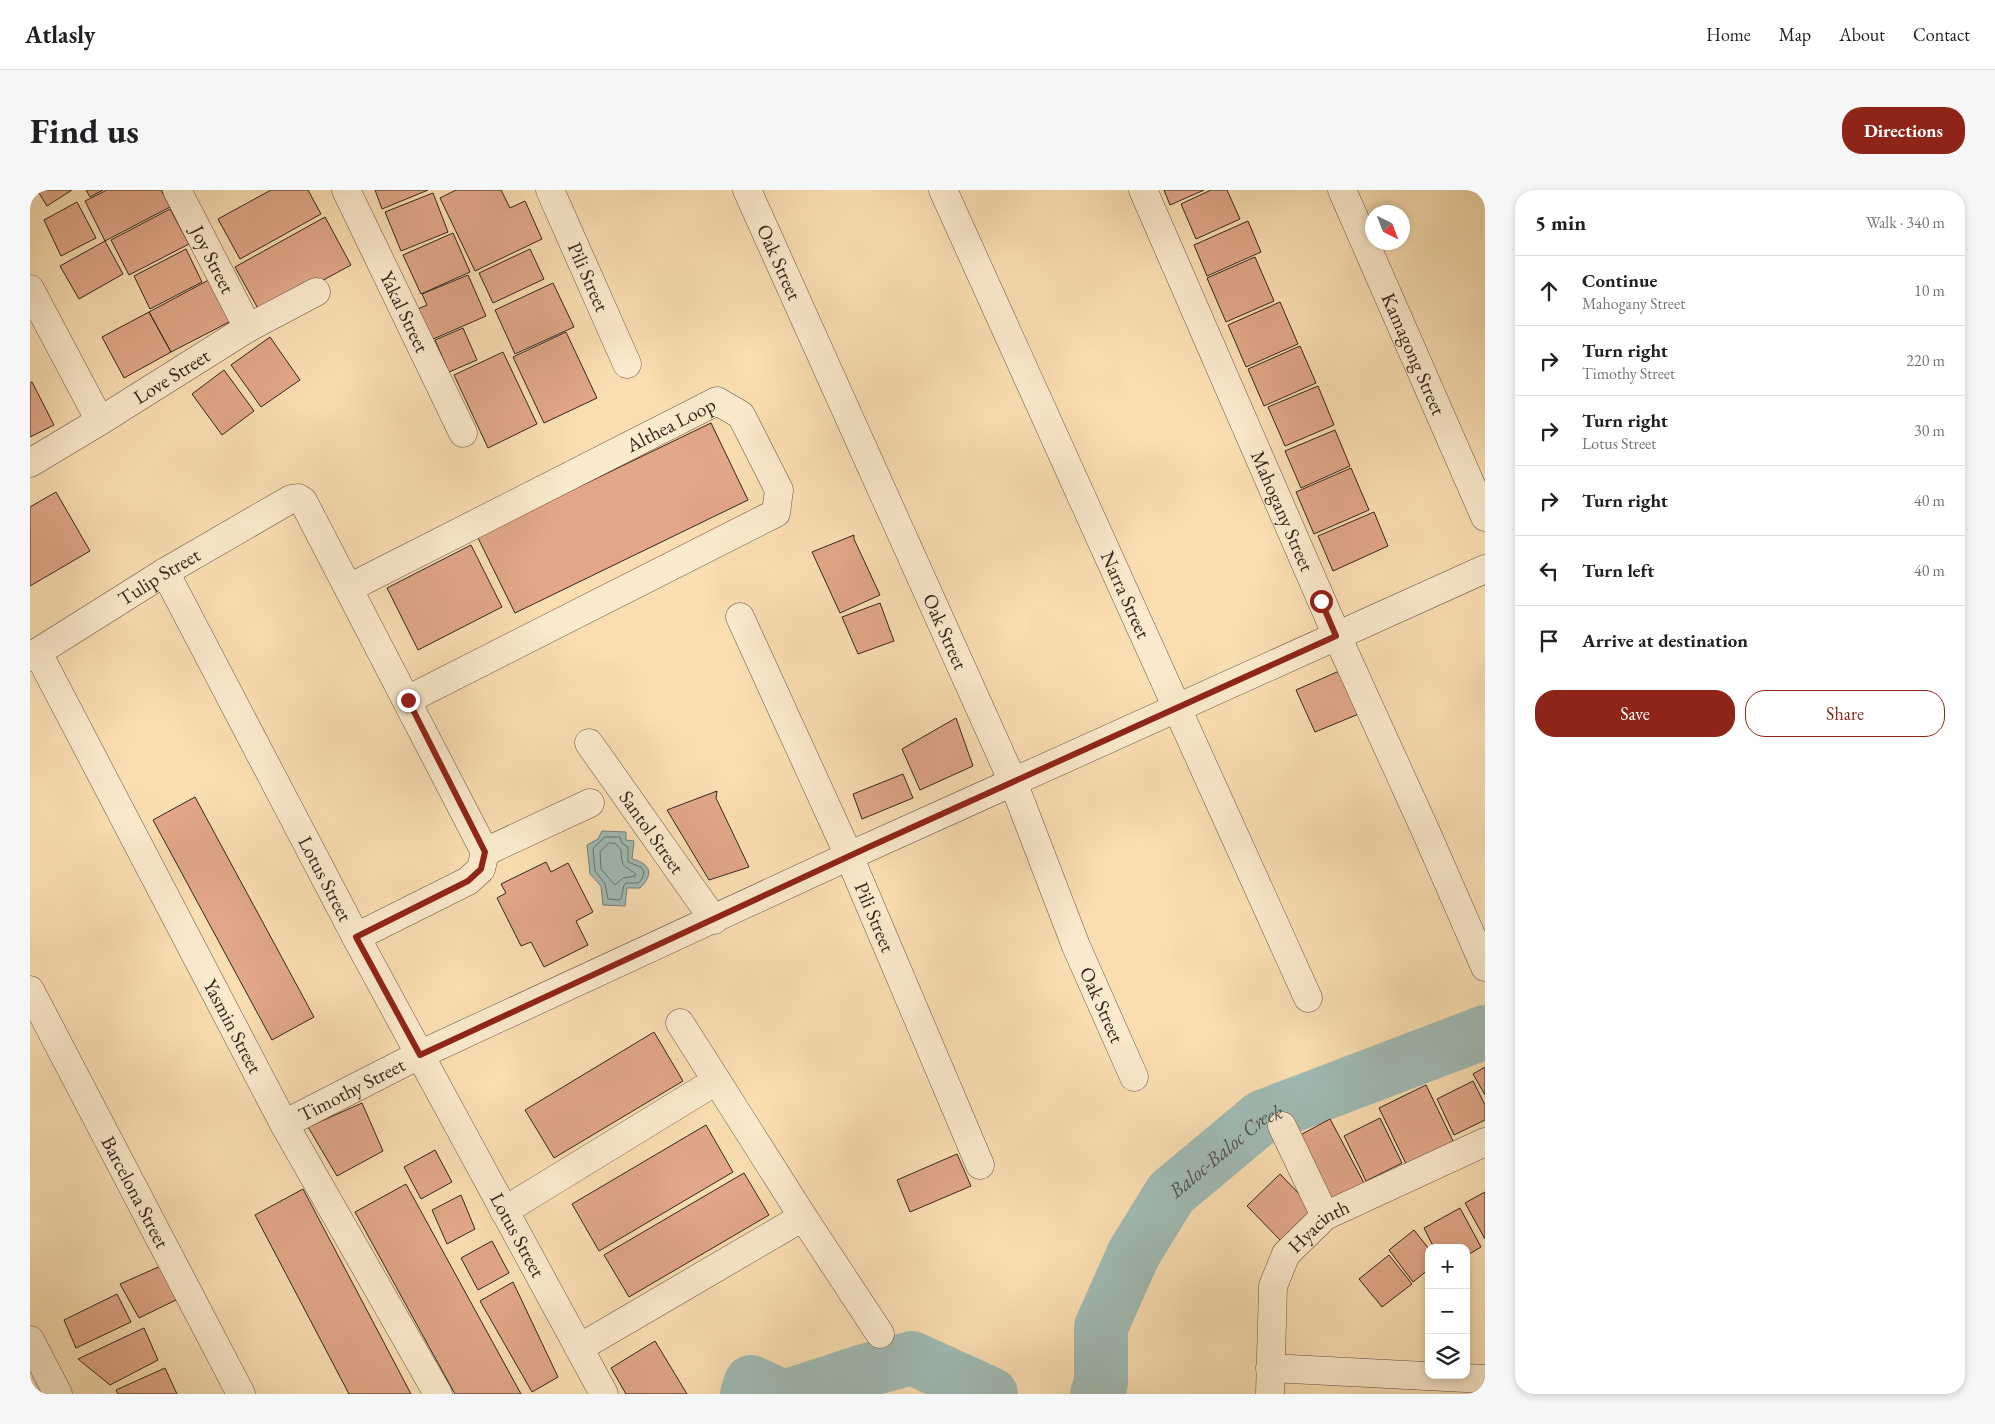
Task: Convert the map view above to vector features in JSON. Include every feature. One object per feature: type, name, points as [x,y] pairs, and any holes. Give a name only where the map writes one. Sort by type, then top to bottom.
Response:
[{"type":"street","name":"Joy Street","points":[[177,190],[248,328]]},
{"type":"street","name":"Yakal Street","points":[[346,190],[463,433]]},
{"type":"street","name":"Pili Street","points":[[550,190],[626,364]]},
{"type":"street","name":"Oak Street","points":[[747,190],[1013,782],[1076,946],[1134,1077]]},
{"type":"street","name":"Narra Street","points":[[944,190],[1308,998]]},
{"type":"street","name":"Mahogany Street","points":[[1143,190],[1336,636],[1427,834],[1485,967]]},
{"type":"street","name":"Kamagong Street","points":[[1342,190],[1485,517]]},
{"type":"street","points":[[30,289],[100,422]]},
{"type":"street","name":"Love Street","points":[[30,463],[100,422],[248,328],[316,292]]},
{"type":"street","name":"Althea Loop","points":[[349,588],[717,401],[741,415],[779,490],[776,513],[408,700]]},
{"type":"street","name":"Tulip Street","points":[[34,655],[165,572],[291,499],[298,498],[304,501],[349,588]]},
{"type":"street","name":"Timothy Street","points":[[284,1124],[420,1055],[850,856],[1485,569]]},
{"type":"street","name":"Lotus Street","points":[[165,572],[356,937],[579,1348],[598,1392]]},
{"type":"street","points":[[349,588],[485,852],[481,869],[468,881],[356,937]]},
{"type":"street","name":"Pili Street","points":[[740,617],[850,856],[980,1164]]},
{"type":"street","name":"Yasmin Street","points":[[34,655],[284,1124],[438,1394]]},
{"type":"street","name":"Santol Street","points":[[589,743],[714,920]]},
{"type":"street","points":[[485,852],[590,803]]},
{"type":"street","name":"Barcelona Street","points":[[30,990],[241,1394]]},
{"type":"street","points":[[680,1023],[880,1334]]},
{"type":"street","points":[[504,1211],[716,1080]]},
{"type":"street","points":[[1282,1126],[1325,1216]]},
{"type":"street","name":"Hyacinth","points":[[1270,1381],[1273,1286],[1286,1254],[1325,1216],[1485,1142]]},
{"type":"street","points":[[579,1348],[803,1217]]},
{"type":"street","points":[[30,1340],[58,1394]]},
{"type":"street","points":[[1270,1381],[1485,1379]]},
{"type":"water","points":[[602,831],[626,832],[626,840],[634,841],[632,859],[643,864],[648,870],[649,874],[640,888],[627,888],[625,906],[603,905],[601,886],[590,874],[587,845],[598,839]]},
{"type":"building","points":[[37,190],[72,190],[47,206]]},
{"type":"building","points":[[86,190],[103,190],[90,197]]},
{"type":"building","points":[[107,190],[161,190],[170,207],[105,241],[85,201]]},
{"type":"building","points":[[271,190],[308,190],[321,214],[240,259],[218,219]]},
{"type":"building","points":[[375,190],[428,190],[382,209]]},
{"type":"building","points":[[456,190],[501,190],[510,208],[525,201],[542,239],[475,271],[440,198]]},
{"type":"building","points":[[1164,190],[1204,190],[1170,205]]},
{"type":"building","points":[[1211,190],[1227,190],[1240,219],[1196,239],[1181,204]]},
{"type":"building","points":[[433,193],[448,232],[401,251],[385,212]]},
{"type":"building","points":[[77,202],[96,238],[61,256],[44,220]]},
{"type":"building","points":[[170,209],[189,244],[129,275],[111,240]]},
{"type":"building","points":[[325,217],[351,265],[261,314],[235,267]]},
{"type":"building","points":[[1248,221],[1261,252],[1207,276],[1194,245]]},
{"type":"building","points":[[453,233],[470,272],[421,294],[403,255]]},
{"type":"building","points":[[105,241],[123,274],[79,299],[60,266]]},
{"type":"building","points":[[186,249],[202,282],[150,309],[134,276]]},
{"type":"building","points":[[530,249],[544,279],[493,303],[479,273]]},
{"type":"building","points":[[1255,257],[1274,301],[1226,322],[1207,278]]},
{"type":"building","points":[[468,275],[486,316],[431,340],[418,309],[427,305],[422,294]]},
{"type":"building","points":[[216,276],[237,318],[171,352],[149,312]]},
{"type":"building","points":[[553,283],[574,327],[515,354],[495,310]]},
{"type":"building","points":[[1280,302],[1298,344],[1246,367],[1228,325]]},
{"type":"building","points":[[149,312],[171,352],[124,378],[102,337]]},
{"type":"building","points":[[463,328],[477,360],[449,372],[435,340]]},
{"type":"building","points":[[566,332],[597,398],[544,423],[513,357]]},
{"type":"building","points":[[270,337],[300,380],[261,407],[231,365]]},
{"type":"building","points":[[1300,346],[1316,383],[1264,406],[1248,369]]},
{"type":"building","points":[[503,352],[537,424],[488,448],[454,375]]},
{"type":"building","points":[[224,370],[254,411],[222,435],[192,394]]},
{"type":"building","points":[[32,382],[54,425],[30,437],[30,383]]},
{"type":"building","points":[[1318,386],[1334,425],[1285,446],[1268,407]]},
{"type":"building","points":[[711,423],[748,500],[515,613],[477,536]]},
{"type":"building","points":[[1335,430],[1350,466],[1301,488],[1285,451]]},
{"type":"building","points":[[1351,468],[1369,510],[1314,534],[1296,492]]},
{"type":"building","points":[[56,492],[90,551],[30,586],[30,507]]},
{"type":"building","points":[[1374,512],[1388,546],[1333,571],[1318,536]]},
{"type":"building","points":[[854,535],[854,539],[880,595],[840,613],[812,552]]},
{"type":"building","points":[[471,545],[502,607],[418,650],[387,588]]},
{"type":"building","points":[[880,603],[894,641],[858,654],[842,617]]},
{"type":"building","points":[[1346,668],[1366,711],[1315,732],[1296,690]]},
{"type":"building","points":[[956,718],[973,766],[920,790],[902,749]]},
{"type":"building","points":[[903,774],[913,798],[862,819],[853,794]]},
{"type":"building","points":[[717,791],[716,798],[749,867],[709,880],[667,810]]},
{"type":"building","points":[[195,797],[314,1017],[272,1040],[153,820]]},
{"type":"building","points":[[546,862],[551,872],[568,863],[593,912],[576,921],[588,945],[544,967],[531,942],[521,946],[497,898],[506,893],[501,884]]},
{"type":"building","points":[[654,1032],[683,1081],[554,1158],[525,1110]]},
{"type":"building","points":[[1485,1067],[1485,1095],[1473,1074]]},
{"type":"building","points":[[1473,1081],[1485,1105],[1485,1120],[1454,1135],[1437,1099]]},
{"type":"building","points":[[1426,1085],[1456,1147],[1409,1170],[1379,1108]]},
{"type":"building","points":[[362,1103],[383,1151],[337,1176],[308,1127]]},
{"type":"building","points":[[1380,1118],[1402,1163],[1366,1181],[1344,1136]]},
{"type":"building","points":[[1330,1119],[1364,1183],[1325,1204],[1291,1140]]},
{"type":"building","points":[[706,1125],[733,1172],[599,1251],[572,1204]]},
{"type":"building","points":[[435,1150],[452,1182],[421,1199],[404,1167]]},
{"type":"building","points":[[957,1154],[971,1186],[910,1212],[897,1180]]},
{"type":"building","points":[[744,1173],[769,1215],[629,1297],[604,1255]]},
{"type":"building","points":[[1280,1174],[1303,1198],[1311,1213],[1285,1245],[1247,1206]]},
{"type":"building","points":[[406,1184],[521,1394],[455,1394],[355,1212]]},
{"type":"building","points":[[303,1189],[411,1394],[349,1394],[255,1215]]},
{"type":"building","points":[[1485,1192],[1485,1239],[1465,1203]]},
{"type":"building","points":[[461,1195],[475,1229],[447,1244],[432,1210]]},
{"type":"building","points":[[1460,1208],[1481,1247],[1470,1254],[1470,1244],[1432,1244],[1424,1228]]},
{"type":"building","points":[[1414,1230],[1425,1244],[1425,1272],[1413,1282],[1389,1250]]},
{"type":"building","points":[[492,1241],[509,1273],[478,1290],[461,1258]]},
{"type":"building","points":[[1389,1255],[1412,1284],[1382,1307],[1359,1279]]},
{"type":"building","points":[[163,1265],[178,1299],[139,1318],[120,1284]]},
{"type":"building","points":[[513,1282],[558,1377],[532,1392],[480,1301]]},
{"type":"building","points":[[117,1294],[131,1322],[76,1348],[64,1320]]},
{"type":"building","points":[[144,1328],[158,1360],[110,1385],[78,1359]]},
{"type":"building","points":[[655,1341],[687,1394],[626,1394],[611,1368]]},
{"type":"building","points":[[165,1368],[177,1394],[118,1394],[116,1390]]},
{"type":"waterway","name":"Baloc-Baloc Creek","points":[[1097,1394],[1101,1383],[1101,1327],[1134,1253],[1171,1193],[1262,1117],[1485,1032]]},
{"type":"waterway","name":"Baloc-Baloc Creek","points":[[794,1394],[864,1371],[912,1358],[991,1394]]},
{"type":"waterway","name":"Baloc-Baloc Creek","points":[[747,1394],[751,1382],[777,1394]]},
{"type":"route","points":[[408,700],[485,852],[481,869],[468,881],[356,937],[420,1055],[871,846],[1336,636],[1321,601]]}]
